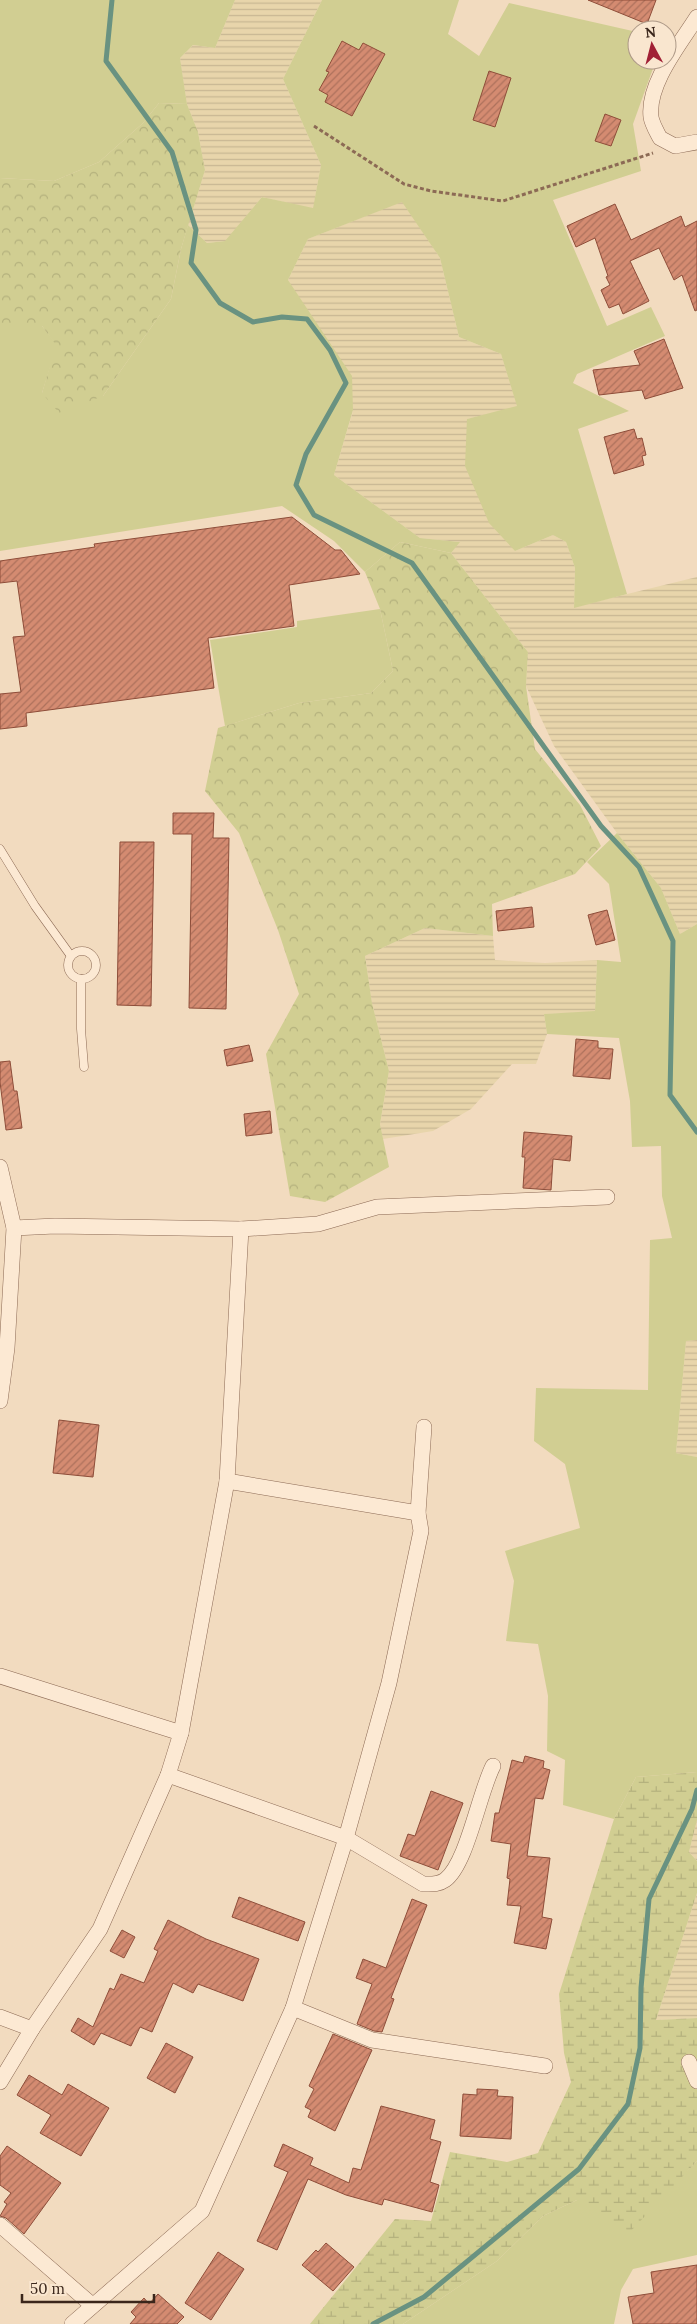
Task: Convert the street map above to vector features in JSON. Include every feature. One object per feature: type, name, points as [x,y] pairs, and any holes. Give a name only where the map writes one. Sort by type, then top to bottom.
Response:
[{"type":"street","points":[[697,17],[657,82],[651,106],[651,119],[660,138],[675,146],[697,142]]},
{"type":"street","points":[[0,1167],[14,1228],[0,1400]]},
{"type":"street","points":[[14,1228],[55,1226],[241,1229],[318,1224],[378,1207],[607,1197]]},
{"type":"street","points":[[0,2082],[32,2029],[100,1929],[168,1775],[181,1734],[227,1481],[241,1229]]},
{"type":"street","points":[[72,2324],[202,2211],[293,2008],[346,1838],[389,1683],[420,1531],[418,1513],[424,1427]]},
{"type":"street","points":[[227,1481],[418,1513]]},
{"type":"street","points":[[0,1676],[181,1734]]},
{"type":"street","points":[[168,1775],[346,1838],[423,1884],[436,1885],[446,1880],[454,1870],[468,1839],[485,1782],[492,1766]]},
{"type":"street","points":[[293,2008],[372,2040],[545,2066]]},
{"type":"street","points":[[0,2017],[32,2029]]},
{"type":"street","points":[[689,2062],[697,2082]]},
{"type":"street","points":[[0,2224],[92,2305]]},
{"type":"lane","points":[[0,849],[44,919],[71,956]]},
{"type":"lane","points":[[82,951],[93,957],[95,962],[92,974],[81,979],[70,973],[68,961],[71,956],[82,951]]},
{"type":"lane","points":[[81,979],[81,1029],[84,1067]]},
{"type":"path","points":[[314,126],[404,184],[431,191],[503,201],[675,146]]},
{"type":"shaded area","points":[[235,0],[322,0],[283,79],[321,165],[313,209],[262,197],[226,241],[207,243],[188,225],[205,170],[198,132],[187,104],[180,58],[193,45],[215,48]]},
{"type":"shaded area","points":[[403,201],[440,258],[459,337],[501,354],[518,407],[467,419],[515,551],[553,535],[566,542],[575,568],[574,607],[697,577],[697,924],[680,934],[661,888],[617,833],[554,746],[526,686],[528,652],[451,553],[459,542],[420,538],[334,475],[353,411],[288,280],[308,239]]},
{"type":"shaded area","points":[[425,928],[493,936],[495,960],[545,963],[597,960],[595,1012],[544,1014],[547,1034],[536,1064],[512,1064],[471,1109],[433,1131],[383,1139],[380,1124],[389,1071],[372,1003],[365,956]]},
{"type":"shaded area","points":[[697,1340],[697,1457],[676,1453],[686,1341]]},
{"type":"shaded area","points":[[697,1820],[697,1861],[689,1852]]},
{"type":"shaded area","points":[[697,1893],[697,2018],[656,2020]]},
{"type":"green space","points":[[0,0],[235,0],[215,48],[193,45],[180,58],[187,104],[159,103],[143,123],[99,162],[54,181],[0,178]]},
{"type":"green space","points":[[322,0],[459,0],[448,34],[479,56],[509,3],[627,30],[627,70],[652,70],[633,124],[641,171],[553,200],[607,326],[651,307],[665,336],[577,374],[573,383],[629,411],[578,429],[627,594],[574,608],[575,568],[566,542],[553,535],[515,551],[489,523],[465,466],[467,419],[517,406],[501,354],[459,337],[440,258],[402,202],[308,239],[288,280],[352,376],[353,410],[334,475],[420,538],[460,542],[451,553],[400,542],[365,572],[334,541],[282,506],[0,551],[0,326],[42,326],[57,345],[42,393],[103,396],[171,299],[188,225],[207,243],[225,241],[262,197],[313,208],[321,165],[283,79]]},
{"type":"green space","points":[[159,103],[187,104],[198,132],[205,170],[181,249],[171,299],[103,396],[59,413],[42,393],[56,345],[42,326],[0,326],[0,178],[54,181],[99,162],[143,123]]},
{"type":"green space","points":[[400,542],[451,553],[528,652],[526,686],[535,749],[580,805],[601,846],[575,874],[492,904],[493,936],[425,928],[365,956],[372,1003],[389,1071],[380,1124],[389,1167],[325,1202],[290,1196],[266,1054],[299,994],[278,930],[239,833],[205,791],[218,728],[299,703],[371,693],[393,671],[380,609],[365,572]]},
{"type":"green space","points":[[380,609],[393,671],[371,693],[299,703],[225,726],[210,640],[297,627],[297,621]]},
{"type":"green space","points":[[617,833],[661,888],[680,934],[697,924],[697,1340],[686,1341],[676,1453],[697,1457],[697,1772],[636,1777],[614,1819],[563,1805],[565,1760],[547,1751],[548,1696],[538,1644],[506,1641],[514,1581],[505,1551],[580,1528],[565,1464],[534,1441],[536,1388],[648,1390],[650,1240],[672,1238],[662,1196],[661,1146],[632,1147],[630,1101],[619,1038],[547,1034],[544,1014],[595,1011],[597,960],[621,962],[609,884],[587,862]]},
{"type":"green space","points":[[697,1772],[697,1820],[689,1852],[697,1861],[697,1893],[656,2020],[697,2018],[697,2161],[630,2232],[577,2200],[543,2216],[497,2261],[403,2324],[310,2324],[395,2219],[431,2221],[450,2152],[507,2162],[538,2153],[571,2082],[564,2053],[559,1994],[614,1819],[636,1777]]},
{"type":"green space","points":[[697,2161],[697,2255],[633,2269],[621,2290],[614,2324],[403,2324],[497,2261],[543,2216],[577,2200],[687,2171]]},
{"type":"building","points":[[588,0],[656,0],[648,20],[637,20]]},
{"type":"building","points":[[342,41],[359,50],[363,43],[385,54],[352,116],[325,102],[328,95],[319,90],[329,72],[326,71]]},
{"type":"building","points":[[489,71],[511,78],[495,127],[473,120]]},
{"type":"building","points":[[605,114],[621,120],[611,146],[595,141]]},
{"type":"building","points":[[615,204],[631,240],[681,216],[685,227],[697,221],[697,310],[695,311],[682,275],[674,280],[659,248],[630,261],[649,301],[623,314],[619,304],[609,308],[601,290],[610,285],[595,238],[576,247],[567,226]]},
{"type":"building","points":[[664,339],[683,388],[645,399],[642,390],[599,395],[593,370],[640,365],[634,351]]},
{"type":"building","points":[[634,429],[637,439],[642,438],[646,455],[642,456],[644,465],[614,474],[604,437]]},
{"type":"building","points":[[292,517],[335,550],[341,550],[360,574],[289,585],[294,626],[208,638],[214,688],[26,713],[27,726],[0,729],[0,694],[21,692],[13,637],[25,636],[17,581],[0,583],[0,561],[95,547],[94,544]]},
{"type":"building","points":[[173,813],[214,813],[213,838],[229,838],[226,1009],[189,1008],[192,834],[173,834]]},
{"type":"building","points":[[120,842],[154,842],[151,1006],[117,1005]]},
{"type":"building","points":[[532,907],[534,927],[498,931],[496,911]]},
{"type":"building","points":[[607,910],[615,940],[596,945],[588,915]]},
{"type":"building","points":[[576,1039],[598,1041],[598,1048],[613,1049],[610,1079],[573,1076]]},
{"type":"building","points":[[249,1045],[253,1061],[227,1066],[224,1050]]},
{"type":"building","points":[[10,1061],[14,1091],[17,1091],[22,1128],[6,1130],[0,1082],[0,1062]]},
{"type":"building","points":[[270,1111],[272,1133],[246,1136],[244,1114]]},
{"type":"building","points":[[524,1132],[572,1136],[570,1161],[553,1159],[551,1190],[523,1188],[525,1157],[522,1157]]},
{"type":"building","points":[[59,1420],[99,1425],[93,1477],[53,1473]]},
{"type":"building","points":[[525,1756],[544,1761],[543,1768],[550,1770],[543,1799],[535,1798],[527,1856],[550,1858],[542,1917],[552,1919],[546,1949],[514,1943],[521,1906],[507,1905],[510,1879],[507,1878],[511,1844],[491,1841],[495,1813],[499,1813],[512,1760],[523,1763]]},
{"type":"building","points":[[431,1791],[463,1803],[438,1870],[400,1856],[408,1834],[415,1836]]},
{"type":"building","points":[[239,1897],[305,1922],[298,1941],[232,1917]]},
{"type":"building","points":[[412,1899],[427,1905],[391,1998],[394,1999],[382,2032],[374,2031],[357,2024],[372,1984],[356,1978],[363,1959],[386,1968]]},
{"type":"building","points":[[168,1920],[206,1939],[259,1959],[243,2001],[198,1984],[193,1993],[173,1983],[152,2032],[140,2027],[131,2046],[101,2033],[94,2045],[71,2031],[78,2018],[93,2027],[110,1988],[114,1990],[121,1974],[144,1983],[158,1951],[154,1949]]},
{"type":"building","points":[[122,1930],[135,1937],[124,1958],[110,1951]]},
{"type":"building","points":[[333,2034],[372,2050],[335,2131],[308,2117],[311,2110],[305,2107],[314,2089],[309,2086]]},
{"type":"building","points":[[166,2043],[193,2057],[175,2093],[147,2078]]},
{"type":"building","points":[[29,2075],[62,2095],[68,2084],[109,2108],[81,2156],[40,2133],[51,2115],[17,2095]]},
{"type":"building","points":[[477,2089],[498,2090],[497,2096],[513,2097],[511,2139],[460,2136],[463,2094],[477,2095]]},
{"type":"building","points":[[381,2106],[435,2120],[430,2139],[441,2142],[430,2182],[439,2185],[432,2212],[384,2199],[382,2205],[346,2195],[308,2179],[277,2250],[257,2241],[288,2172],[274,2166],[283,2144],[313,2158],[310,2165],[349,2183],[353,2168],[361,2170]]},
{"type":"building","points":[[7,2146],[61,2183],[24,2234],[6,2218],[0,2216],[7,2204],[4,2202],[11,2193],[0,2185],[0,2156]]},
{"type":"building","points":[[326,2243],[354,2267],[333,2291],[302,2265],[316,2250],[318,2252]]},
{"type":"building","points":[[218,2252],[244,2269],[211,2320],[185,2303]]},
{"type":"building","points":[[697,2265],[697,2324],[633,2324],[628,2297],[654,2293],[651,2272]]},
{"type":"building","points":[[158,2294],[184,2317],[177,2324],[130,2324],[136,2317],[131,2312],[144,2298],[149,2304]]},
{"type":"waterway","points":[[112,0],[106,61],[172,152],[196,230],[191,263],[220,303],[253,322],[282,317],[307,319],[330,350],[346,383],[306,454],[296,485],[314,515],[412,563],[601,826],[639,867],[673,941],[670,1095],[697,1132]]},
{"type":"waterway","points":[[373,2324],[424,2297],[579,2169],[628,2104],[640,2048],[641,1988],[649,1899],[692,1809],[697,1790]]}]
